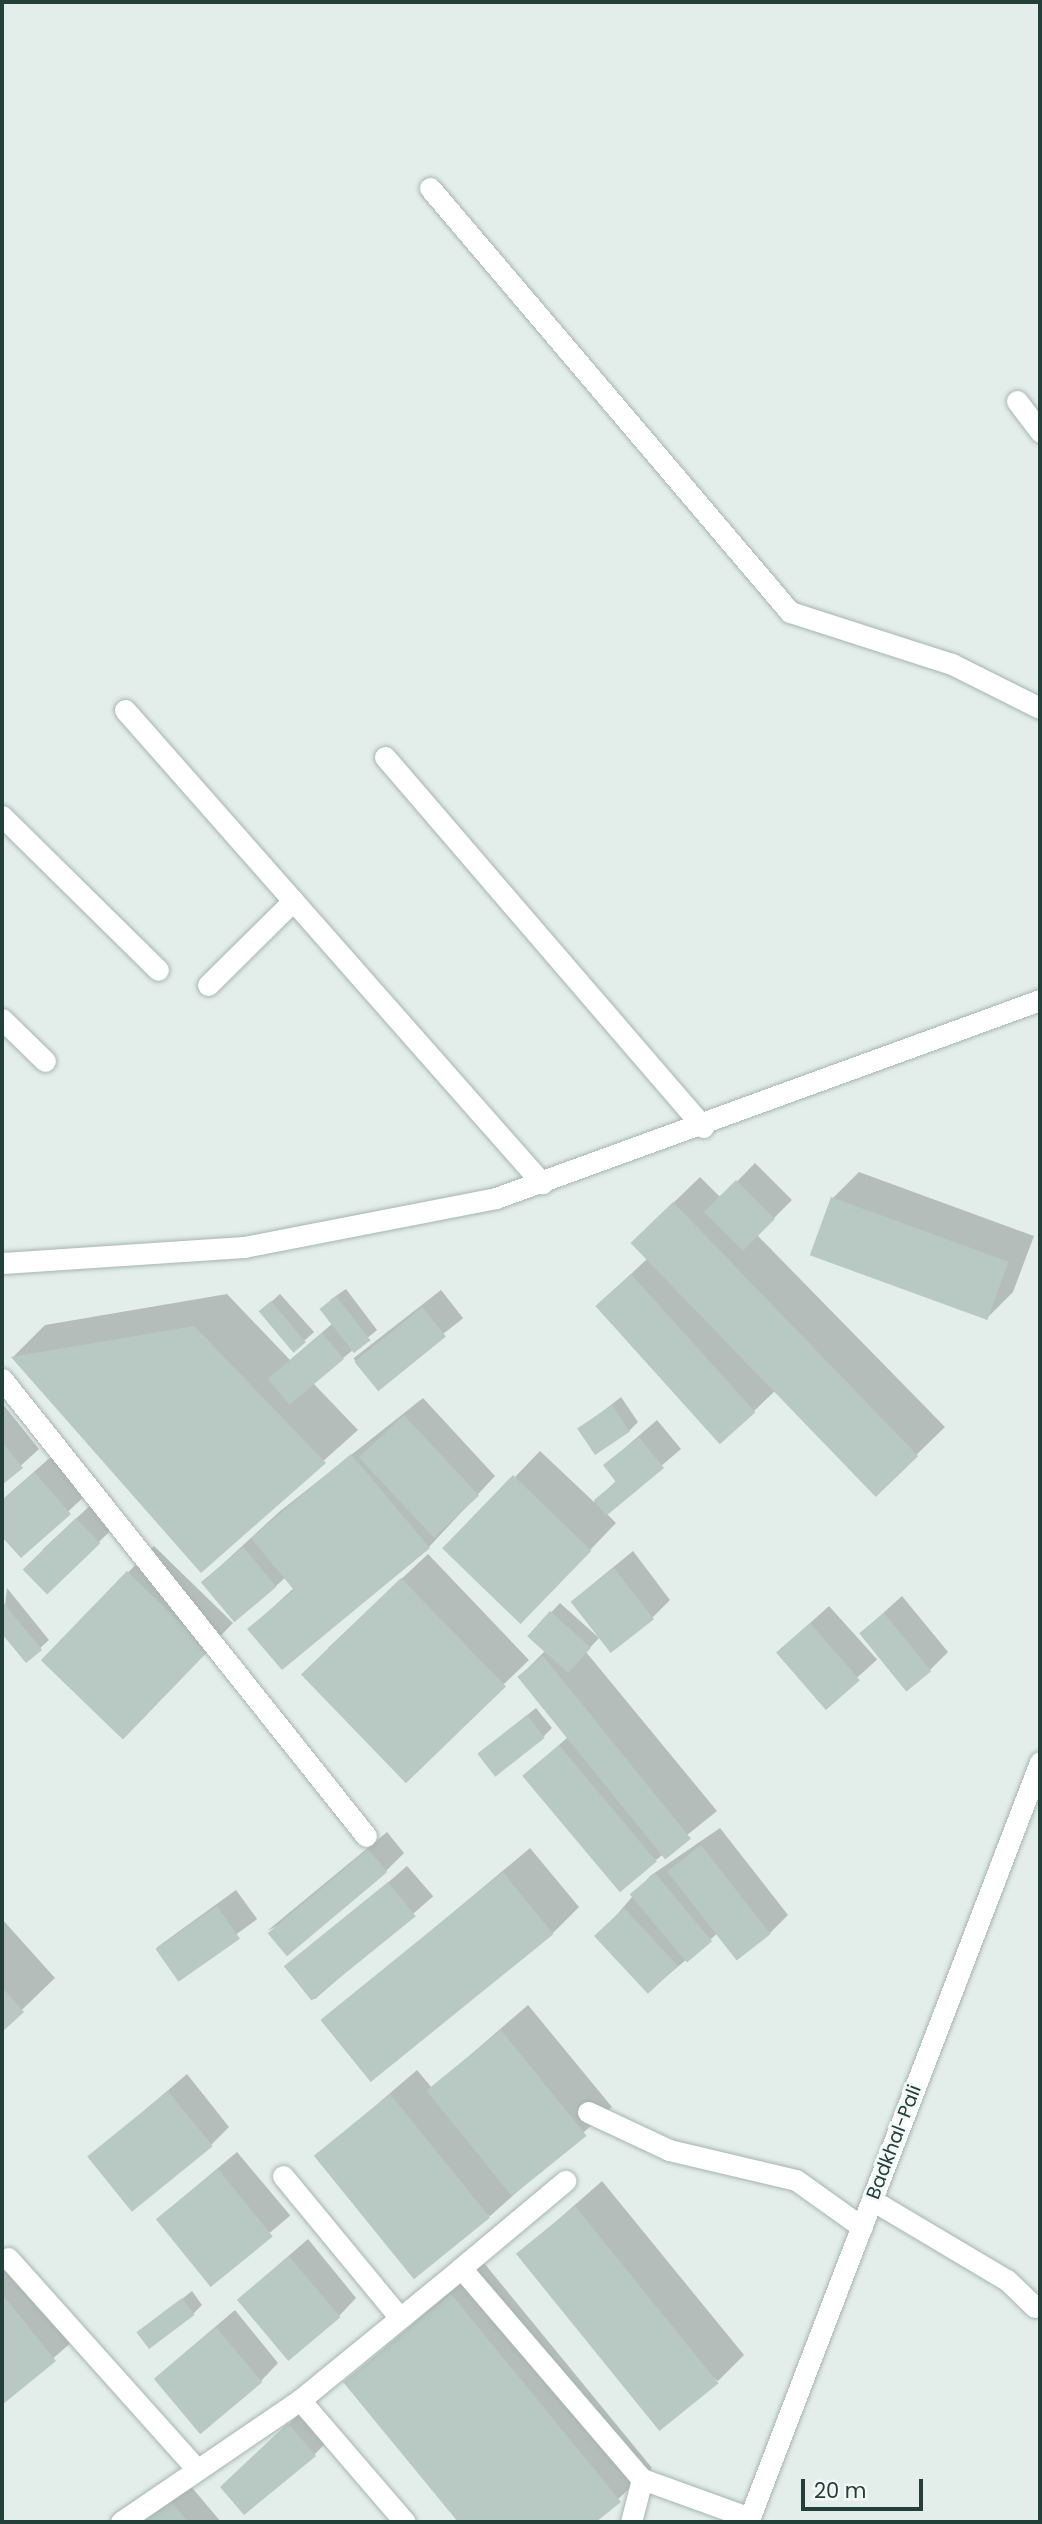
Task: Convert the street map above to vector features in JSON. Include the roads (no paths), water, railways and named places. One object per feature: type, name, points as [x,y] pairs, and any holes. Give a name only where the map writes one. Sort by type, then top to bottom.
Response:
[{"type":"street","points":[[430,188],[790,612],[952,664],[1040,708]]},
{"type":"street","points":[[1017,401],[1040,432]]},
{"type":"street","points":[[125,710],[541,1183]]},
{"type":"street","points":[[385,757],[703,1127]]},
{"type":"street","points":[[2,816],[158,970]]},
{"type":"street","points":[[208,985],[293,901]]},
{"type":"street","points":[[2,1262],[244,1247],[541,1183],[703,1127],[1040,1000]]},
{"type":"street","points":[[2,1019],[45,1061]]},
{"type":"street","points":[[2,1379],[366,1836]]},
{"type":"street","name":"Badkhal-Pali","points":[[749,2520],[1040,1762]]},
{"type":"street","points":[[588,2112],[669,2150],[796,2179],[862,2227]]},
{"type":"street","points":[[283,2176],[400,2318]]},
{"type":"street","points":[[121,2522],[195,2467],[300,2400],[565,2181]]},
{"type":"street","points":[[872,2200],[1007,2280],[1035,2308]]},
{"type":"street","points":[[8,2258],[195,2467]]},
{"type":"street","points":[[461,2268],[642,2479],[749,2520]]},
{"type":"street","points":[[300,2400],[405,2522]]},
{"type":"street","points":[[631,2522],[642,2479]]}]
